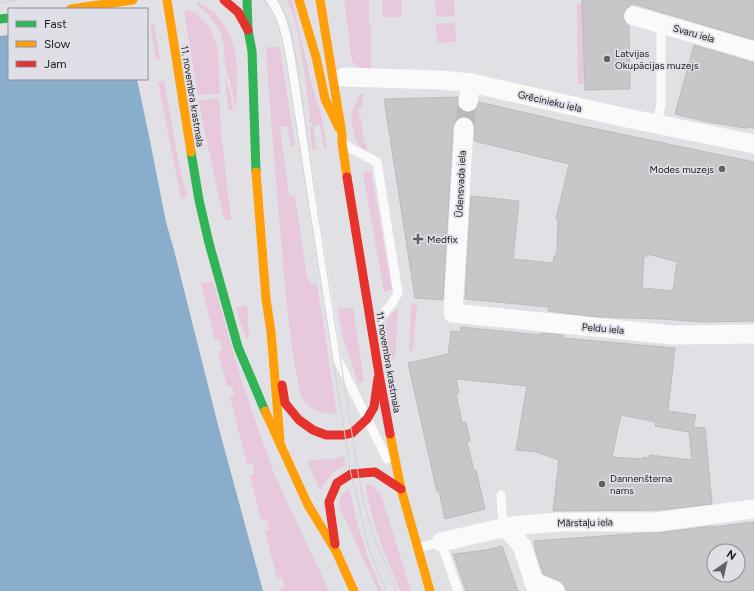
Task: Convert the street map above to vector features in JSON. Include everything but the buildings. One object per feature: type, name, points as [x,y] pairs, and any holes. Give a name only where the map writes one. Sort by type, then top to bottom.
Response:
[{"type":"main road","points":[[78,8],[133,0]]},
{"type":"main road","name":"11. novembra krastmala","points":[[167,0],[199,200],[209,243],[238,347],[280,446],[308,505],[336,551],[354,591]]},
{"type":"main road","name":"11. novembra krastmala","points":[[224,0],[238,12],[248,30]]},
{"type":"main road","name":"11. novembra krastmala","points":[[247,0],[248,30],[252,51],[256,176],[280,446]]},
{"type":"main road","name":"11. novembra krastmala","points":[[299,0],[316,58],[325,99],[342,139]]},
{"type":"main road","name":"11. novembra krastmala","points":[[320,0],[379,374],[402,490],[430,591]]},
{"type":"main road","name":"11. novembra krastmala","points":[[342,139],[347,110]]},
{"type":"main road","points":[[271,332],[285,403],[299,420],[313,430],[326,435],[344,435],[352,433],[367,419],[374,407],[379,374]]},
{"type":"main road","points":[[336,551],[329,502],[337,483],[351,474],[375,472],[402,490]]},
{"type":"street","name":"Svaru iela","points":[[634,16],[754,51]]},
{"type":"street","name":"Grēcinieku iela","points":[[344,77],[441,80],[472,83],[622,117],[754,144]]},
{"type":"street","points":[[468,102],[472,83]]},
{"type":"street","name":"Ūdensvada iela","points":[[453,313],[464,127]]},
{"type":"street","name":"Peldu iela","points":[[453,313],[673,335],[754,334]]},
{"type":"street","name":"Mārstaļu iela","points":[[441,542],[506,527],[559,522],[656,522],[754,509]]},
{"type":"street","points":[[506,527],[522,546],[536,587],[555,591]]},
{"type":"lane","points":[[271,0],[280,18],[291,63],[337,359],[402,490]]},
{"type":"lane","points":[[657,124],[661,104],[661,24]]},
{"type":"lane","points":[[342,139],[377,162],[397,285],[398,293],[391,305],[372,328]]},
{"type":"lane","points":[[501,496],[502,514],[506,527]]},
{"type":"lane","points":[[441,542],[458,591]]},
{"type":"lane","name":"Mārstaļu iela","points":[[418,548],[441,542]]},
{"type":"shaded area","points":[[287,0],[292,0],[312,86],[322,118],[327,148],[324,148],[320,125],[313,126],[317,149],[312,150],[310,127],[312,126],[312,123],[310,122],[300,43],[294,17]]},
{"type":"shaded area","points":[[344,0],[369,0],[369,25],[371,25],[371,69],[360,68],[352,61]]},
{"type":"shaded area","points":[[382,0],[401,0],[402,17],[383,17]]},
{"type":"shaded area","points":[[435,0],[454,0],[455,16],[436,17]]},
{"type":"shaded area","points":[[198,2],[217,15],[232,39],[237,69],[236,111],[230,81],[225,66],[224,46],[220,30],[209,15],[197,5]]},
{"type":"shaded area","points":[[577,3],[582,3],[585,84],[578,84]]},
{"type":"shaded area","points":[[187,10],[194,12],[210,28],[218,50],[220,94],[198,95],[184,11]]},
{"type":"shaded area","points":[[154,23],[160,59],[156,60],[150,24]]},
{"type":"shaded area","points":[[455,23],[456,42],[437,43],[436,24]]},
{"type":"shaded area","points":[[268,47],[277,47],[280,49],[295,146],[291,147],[287,126],[280,127],[289,195],[295,197],[307,277],[311,283],[317,284],[337,414],[322,413],[314,410],[306,404],[298,384],[291,341],[284,274],[266,50]]},
{"type":"shaded area","points":[[225,77],[231,96],[233,110],[228,110]]},
{"type":"shaded area","points":[[164,81],[180,169],[187,197],[181,199],[158,82]]},
{"type":"shaded area","points":[[360,94],[364,94],[361,108],[358,108],[359,117],[361,117],[364,143],[366,144],[367,151],[361,148],[355,138],[351,118]]},
{"type":"shaded area","points":[[219,98],[230,220],[224,219],[198,100]]},
{"type":"shaded area","points":[[371,171],[392,289],[384,292],[363,173]]},
{"type":"shaded area","points":[[213,281],[240,376],[275,476],[329,591],[280,591],[280,589],[285,587],[282,577],[277,578],[265,531],[270,529],[267,519],[261,520],[250,476],[255,473],[252,463],[247,464],[230,397],[234,395],[232,386],[227,386],[218,352],[223,349],[220,340],[215,340],[201,284]]},
{"type":"shaded area","points":[[411,304],[417,304],[413,351],[409,351]]},
{"type":"shaded area","points":[[247,305],[249,337],[246,339],[236,308]]},
{"type":"shaded area","points":[[353,307],[364,381],[360,383],[358,383],[342,334],[338,309]]},
{"type":"shaded area","points":[[398,309],[395,358],[392,359],[384,325],[392,313]]},
{"type":"shaded area","points":[[344,456],[346,465],[333,472],[320,490],[308,464],[309,460],[334,459]]},
{"type":"shaded area","points":[[365,484],[373,485],[381,495],[411,591],[400,591],[381,544],[371,512]]},
{"type":"shaded area","points":[[349,488],[357,523],[368,557],[382,591],[378,591],[340,508],[341,496]]},
{"type":"water","points":[[0,0],[8,8],[8,80],[137,80],[166,222],[218,425],[263,591],[0,591]]},
{"type":"pier","points":[[0,0],[115,0],[116,8],[8,8],[8,35],[0,36]]},
{"type":"tunnel","points":[[464,127],[468,102]]},
{"type":"tram line","points":[[0,3],[17,0]]},
{"type":"tram line","points":[[264,0],[274,14],[284,48],[351,474],[367,544],[386,591]]},
{"type":"tram line","points":[[278,0],[286,16],[292,36],[297,64],[314,187],[358,473],[365,508],[377,544],[397,591]]},
{"type":"traffic: fast","points":[[247,0],[248,30],[252,51],[256,172]]},
{"type":"traffic: fast","points":[[0,19],[8,18]]},
{"type":"traffic: fast","points":[[191,152],[199,200],[209,243],[238,347],[265,411]]},
{"type":"traffic: slow","points":[[78,8],[133,0]]},
{"type":"traffic: slow","points":[[167,0],[191,152]]},
{"type":"traffic: slow","points":[[299,0],[316,57],[325,99],[339,128]]},
{"type":"traffic: slow","points":[[320,0],[342,134],[347,177]]},
{"type":"traffic: slow","points":[[256,172],[266,299],[271,332],[280,440]]},
{"type":"traffic: slow","points":[[265,411],[308,505],[336,551],[354,591]]},
{"type":"traffic: slow","points":[[390,434],[401,489],[430,591]]},
{"type":"traffic: jam","points":[[224,0],[238,12],[248,30]]},
{"type":"traffic: jam","points":[[347,177],[390,434]]},
{"type":"traffic: jam","points":[[282,385],[285,403],[299,420],[313,430],[326,435],[344,435],[352,433],[367,419],[374,407],[378,378]]},
{"type":"traffic: jam","points":[[335,544],[329,502],[337,483],[351,474],[375,472],[401,489]]},
{"type":"place","name":"Latvijas Okupācijas muzejs","points":[[607,59]]},
{"type":"place","name":"Modes muzejs","points":[[722,169]]},
{"type":"place","name":"Medfix","points":[[418,239]]},
{"type":"place","name":"Dannenšterna nams","points":[[602,484]]}]
